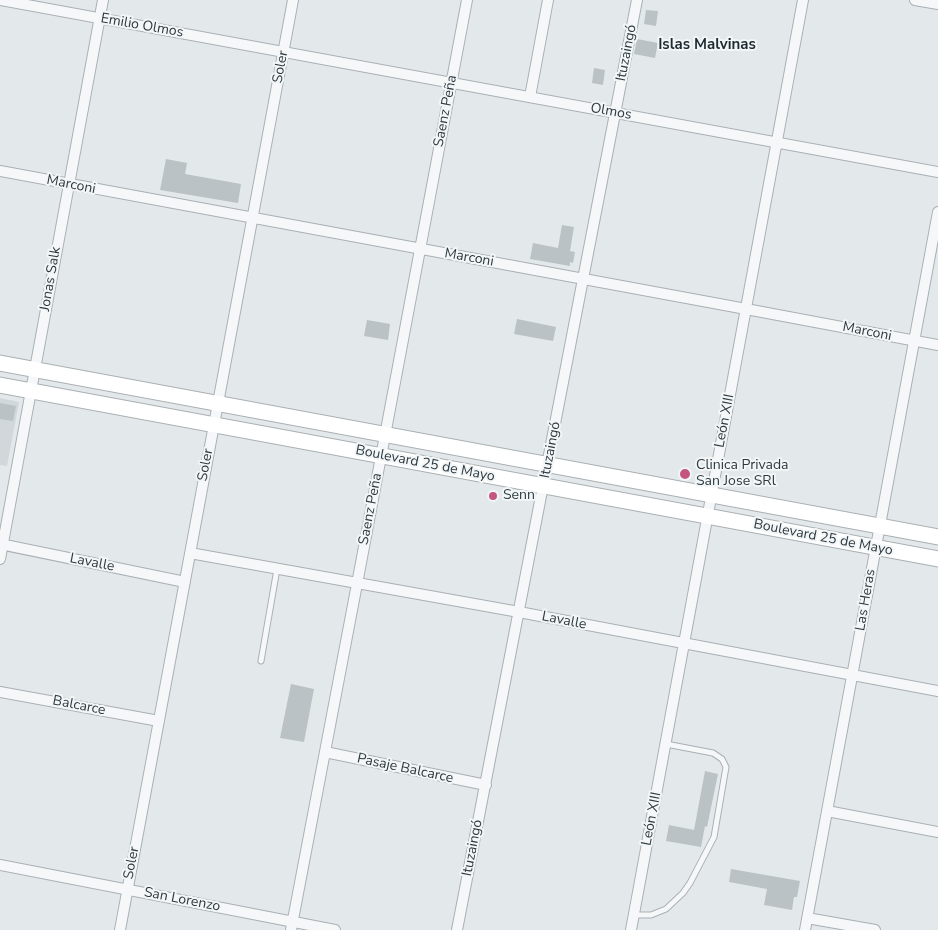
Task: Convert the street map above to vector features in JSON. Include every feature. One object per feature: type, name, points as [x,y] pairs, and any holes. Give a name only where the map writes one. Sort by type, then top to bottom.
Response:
[{"type":"street","name":"Emilio Olmos","points":[[0,0],[284,52]]},
{"type":"street","name":"Jonas Salk","points":[[0,559],[1,545],[103,0]]},
{"type":"street","name":"Soler","points":[[120,930],[293,0]]},
{"type":"street","name":"Saenz Peña","points":[[292,926],[466,0]]},
{"type":"street","points":[[530,97],[548,0]]},
{"type":"street","name":"Ituzaingó","points":[[458,930],[637,0]]},
{"type":"street","name":"León XIII","points":[[631,930],[804,0]]},
{"type":"street","points":[[915,0],[938,4]]},
{"type":"street","name":"Olmos","points":[[284,52],[938,172]]},
{"type":"street","name":"Marconi","points":[[0,171],[938,345]]},
{"type":"street","name":"Las Heras","points":[[805,930],[938,212]]},
{"type":"street","name":"Boulevard 25 de Mayo","points":[[0,363],[938,538]]},
{"type":"street","name":"Boulevard 25 de Mayo","points":[[0,384],[938,559]]},
{"type":"street","name":"Lavalle","points":[[1,545],[185,582]]},
{"type":"street","name":"Lavalle","points":[[190,553],[519,612],[938,691]]},
{"type":"street","name":"Balcarce","points":[[0,692],[159,721]]},
{"type":"street","name":"Pasaje Balcarce","points":[[325,752],[486,785]]},
{"type":"street","points":[[827,811],[938,832]]},
{"type":"street","name":"San Lorenzo","points":[[0,865],[292,926],[335,930]]},
{"type":"street","points":[[807,918],[875,930]]},
{"type":"lane","points":[[261,661],[277,569]]},
{"type":"lane","points":[[634,915],[651,915],[666,909],[683,894],[714,837],[726,767],[722,759],[712,754],[666,744]]},
{"type":"shaded area","points":[[0,398],[19,402],[7,466],[0,465]]},
{"type":"building","points":[[646,10],[658,11],[656,26],[644,24]]},
{"type":"building","points":[[637,39],[658,43],[655,58],[634,54]]},
{"type":"building","points":[[594,68],[605,70],[603,85],[592,83]]},
{"type":"building","points":[[166,159],[187,163],[185,174],[241,184],[238,203],[160,190]]},
{"type":"building","points":[[562,225],[574,227],[570,251],[575,252],[573,263],[570,262],[570,266],[530,259],[533,243],[558,248]]},
{"type":"building","points":[[517,319],[556,327],[553,341],[514,334]]},
{"type":"building","points":[[367,320],[390,324],[388,340],[364,336]]},
{"type":"building","points":[[0,403],[16,406],[13,421],[0,419]]},
{"type":"building","points":[[291,684],[314,689],[304,742],[280,738]]},
{"type":"building","points":[[705,771],[718,774],[701,847],[666,841],[669,825],[694,830]]},
{"type":"building","points":[[731,869],[800,881],[797,897],[794,897],[792,910],[764,905],[767,889],[729,882]]},
{"type":"place","name":"Clinica Privada San Jose SRl","points":[[685,474]]},
{"type":"place","name":"Senn","points":[[493,496]]},
{"type":"district","name":"Islas Malvinas","points":[[707,45]]}]
